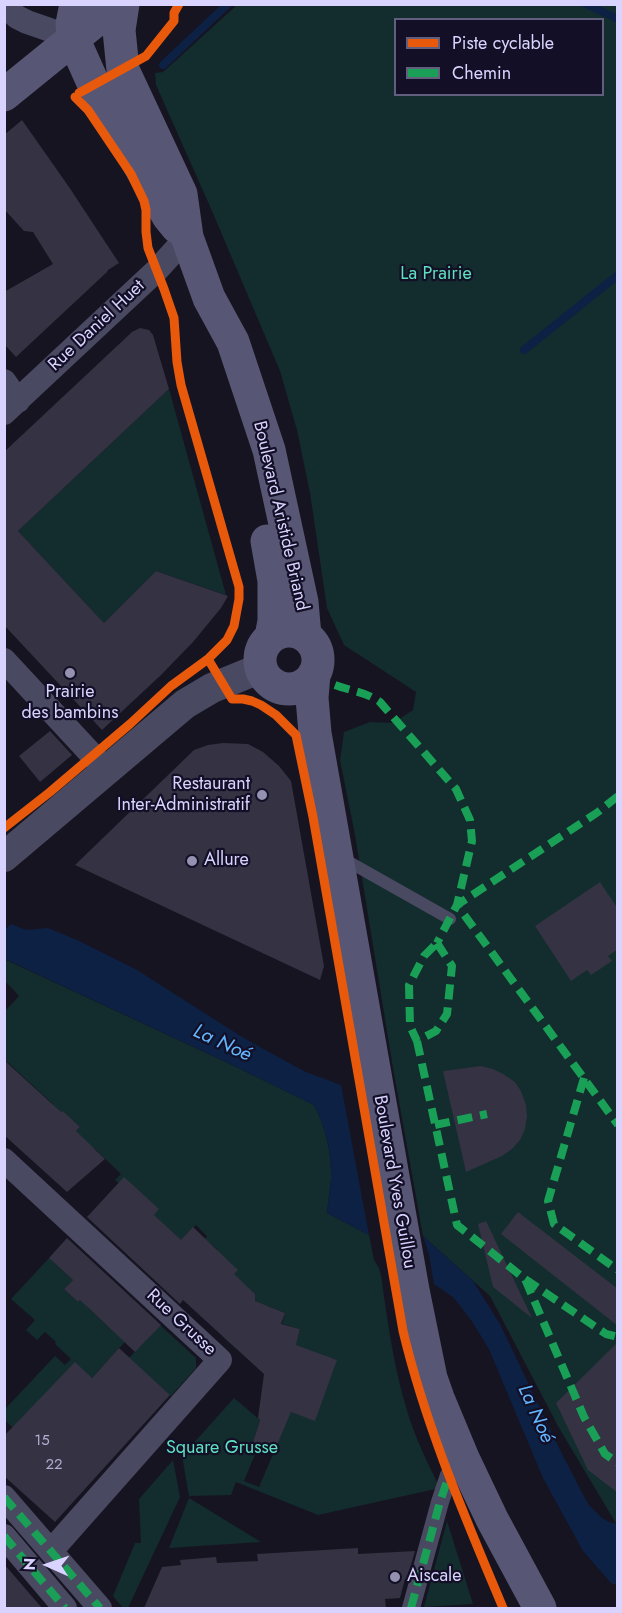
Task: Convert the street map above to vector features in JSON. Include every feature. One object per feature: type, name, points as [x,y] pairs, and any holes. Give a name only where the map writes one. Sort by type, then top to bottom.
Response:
[{"type":"main road","points":[[73,38],[72,24],[76,4]]},
{"type":"main road","points":[[4,95],[116,4]]},
{"type":"main road","name":"Boulevard Aristide Briand","points":[[123,4],[119,30],[123,70],[181,194],[187,237],[209,298],[233,342],[269,450],[302,602],[305,636]]},
{"type":"main road","name":"Boulevard Aristide Briand","points":[[73,38],[94,85],[168,216],[187,237]]},
{"type":"main road","name":"Boulevard Aristide Briand","points":[[209,298],[218,364],[257,491],[274,581],[272,637]]},
{"type":"main road","name":"Boulevard Aristide Briand","points":[[269,677],[260,661],[262,647],[272,637],[284,631],[299,633],[310,641],[317,653],[317,667],[314,674]]},
{"type":"main road","points":[[269,677],[285,689],[302,686],[314,674]]},
{"type":"main road","name":"Boulevard Yves Guillou","points":[[314,674],[312,698],[321,815],[336,854],[358,1026],[431,1378],[467,1468],[540,1608]]},
{"type":"main road","points":[[269,677],[301,719],[315,733]]},
{"type":"street","points":[[4,5],[17,17],[27,22],[73,38]]},
{"type":"street","name":"Rue Daniel Huet","points":[[9,398],[157,270],[187,237]]},
{"type":"street","points":[[4,660],[106,771]]},
{"type":"street","points":[[4,857],[185,704],[212,688],[269,677]]},
{"type":"street","name":"Rue Grusse","points":[[4,1160],[220,1360],[51,1551]]},
{"type":"street","points":[[411,1608],[449,1475]]},
{"type":"street","points":[[4,1497],[100,1608]]},
{"type":"street","points":[[4,1536],[65,1608]]},
{"type":"lane","points":[[336,854],[450,919]]},
{"type":"green space","name":"La Prairie","points":[[237,5],[617,5],[617,1525],[559,1428],[490,1296],[423,1236],[355,835],[340,760],[344,732],[370,722],[393,723],[413,710],[416,692],[344,645],[327,608],[310,493],[297,430],[280,371],[156,85],[155,73],[163,72]]},
{"type":"green space","points":[[169,389],[226,595],[156,571],[104,623],[18,531]]},
{"type":"green space","name":"Square Grusse","points":[[4,959],[314,1105],[325,1132],[330,1160],[331,1179],[327,1213],[369,1235],[374,1260],[381,1275],[391,1340],[405,1405],[420,1446],[440,1488],[318,1515],[236,1482],[231,1495],[189,1496],[182,1456],[234,1398],[260,1420],[253,1442],[259,1445],[244,1481],[259,1487],[279,1440],[269,1419],[259,1410],[266,1376],[295,1349],[300,1329],[282,1324],[285,1313],[268,1306],[257,1323],[235,1348],[222,1336],[255,1299],[208,1261],[218,1250],[205,1239],[207,1236],[196,1225],[153,1271],[162,1223],[115,1180],[121,1174],[95,1149],[70,1138],[80,1127],[63,1111],[49,1125],[53,1104],[5,1060],[5,1011],[19,996],[5,981]]},
{"type":"green space","points":[[49,1258],[73,1280],[64,1289],[78,1302],[87,1293],[88,1308],[125,1342],[86,1384],[13,1428],[5,1420],[4,1410],[55,1356],[65,1365],[71,1359],[45,1332],[37,1340],[26,1330],[35,1320],[11,1299]]},
{"type":"green space","points":[[160,1325],[196,1358],[196,1368],[171,1396],[129,1358]]},
{"type":"green space","points":[[173,1460],[180,1497],[128,1608],[123,1608],[113,1596],[135,1543],[141,1543],[139,1499]]},
{"type":"green space","points":[[189,1498],[261,1542],[169,1548]]},
{"type":"green space","points":[[447,1521],[473,1604],[424,1607]]},
{"type":"water","name":"La Noé","points":[[11,924],[26,930],[48,928],[77,940],[137,970],[242,1037],[289,1063],[341,1085],[369,1235],[327,1213],[331,1179],[330,1160],[325,1132],[314,1105],[5,959],[5,930]]},
{"type":"water","name":"La Noé","points":[[423,1236],[473,1281],[500,1324],[588,1504],[602,1518],[617,1524],[617,1584],[612,1584],[583,1551],[543,1478],[489,1349],[454,1298],[434,1284]]},
{"type":"building","points":[[22,120],[119,263],[108,270],[16,357],[4,344],[4,292],[53,264],[33,232],[24,231],[4,209],[4,135]]},
{"type":"building","points":[[140,328],[149,330],[153,335],[169,389],[18,531],[104,623],[156,571],[228,596],[193,642],[102,730],[4,625],[4,452],[132,332]]},
{"type":"building","points":[[50,731],[72,755],[40,782],[19,756]]},
{"type":"building","name":"Allure","points":[[223,743],[248,744],[263,752],[291,781],[324,966],[320,980],[75,865],[194,750]]},
{"type":"building","points":[[600,882],[618,909],[618,949],[608,956],[612,961],[591,975],[587,970],[571,981],[535,926]]},
{"type":"building","points":[[4,1060],[80,1127],[76,1131],[105,1159],[67,1192],[4,1135]]},
{"type":"building","points":[[481,1066],[493,1069],[515,1082],[526,1105],[527,1116],[520,1140],[512,1149],[466,1172],[443,1071]]},
{"type":"building","points":[[124,1177],[159,1209],[154,1215],[181,1240],[193,1227],[238,1270],[234,1274],[255,1294],[255,1301],[285,1313],[281,1324],[300,1329],[296,1345],[337,1360],[315,1421],[291,1412],[274,1452],[253,1442],[260,1420],[258,1418],[264,1374],[183,1300],[180,1304],[87,1217]]},
{"type":"building","points":[[518,1212],[618,1289],[618,1326],[501,1234]]},
{"type":"building","points":[[486,1221],[532,1318],[493,1287],[478,1224]]},
{"type":"building","points":[[67,1238],[161,1325],[135,1352],[80,1300],[78,1302],[64,1289],[73,1280],[49,1258]]},
{"type":"building","points":[[618,1342],[618,1493],[588,1470],[556,1403]]},
{"type":"building","points":[[119,1348],[170,1395],[55,1522],[4,1476],[4,1436],[75,1362],[92,1378]]},
{"type":"building","points":[[358,1548],[358,1554],[415,1551],[400,1598],[385,1599],[386,1608],[144,1608],[162,1567],[181,1565],[180,1560],[216,1557],[217,1563],[258,1561],[257,1554]]},
{"type":"building","points":[[4,1564],[42,1608],[4,1608]]},
{"type":"waterway","points":[[163,65],[228,4]]},
{"type":"waterway","points":[[586,4],[618,19]]},
{"type":"waterway","points":[[524,350],[618,275]]},
{"type":"marked path","points":[[335,685],[364,694],[380,702],[456,789],[470,820],[472,841],[457,905],[437,943]]},
{"type":"marked path","points":[[618,796],[598,812],[457,905],[618,1125]]},
{"type":"marked path","points":[[437,943],[452,966],[447,1014],[436,1031],[417,1041],[410,1026],[409,985],[424,956],[437,943]]},
{"type":"marked path","points":[[417,1041],[457,1225],[525,1279],[584,1417],[605,1454],[618,1463]]},
{"type":"marked path","points":[[584,1078],[548,1201],[554,1224],[618,1270]]},
{"type":"marked path","points":[[435,1125],[487,1114]]},
{"type":"marked path","points":[[525,1279],[606,1334],[618,1337]]},
{"type":"marked path","points":[[411,1608],[449,1475]]},
{"type":"marked path","points":[[4,1497],[100,1608]]},
{"type":"marked path","points":[[4,1536],[65,1608]]},
{"type":"cycle path","points":[[79,93],[146,56],[174,21],[174,13],[179,4]]},
{"type":"cycle path","points":[[4,828],[130,724],[171,686],[208,659],[227,640],[234,626],[239,599],[239,587],[181,385],[174,318],[148,248],[144,201],[131,174],[88,110],[75,97]]},
{"type":"cycle path","points":[[208,659],[232,699],[243,699],[261,705],[276,715],[296,735],[313,817],[403,1331],[435,1437],[503,1608]]},
{"type":"place","name":"Prairie des bambins","points":[[70,673]]},
{"type":"place","name":"Restaurant Inter-Administratif","points":[[262,795]]},
{"type":"place","name":"Allure","points":[[192,861]]},
{"type":"place","name":"Aiscale","points":[[395,1577]]}]
